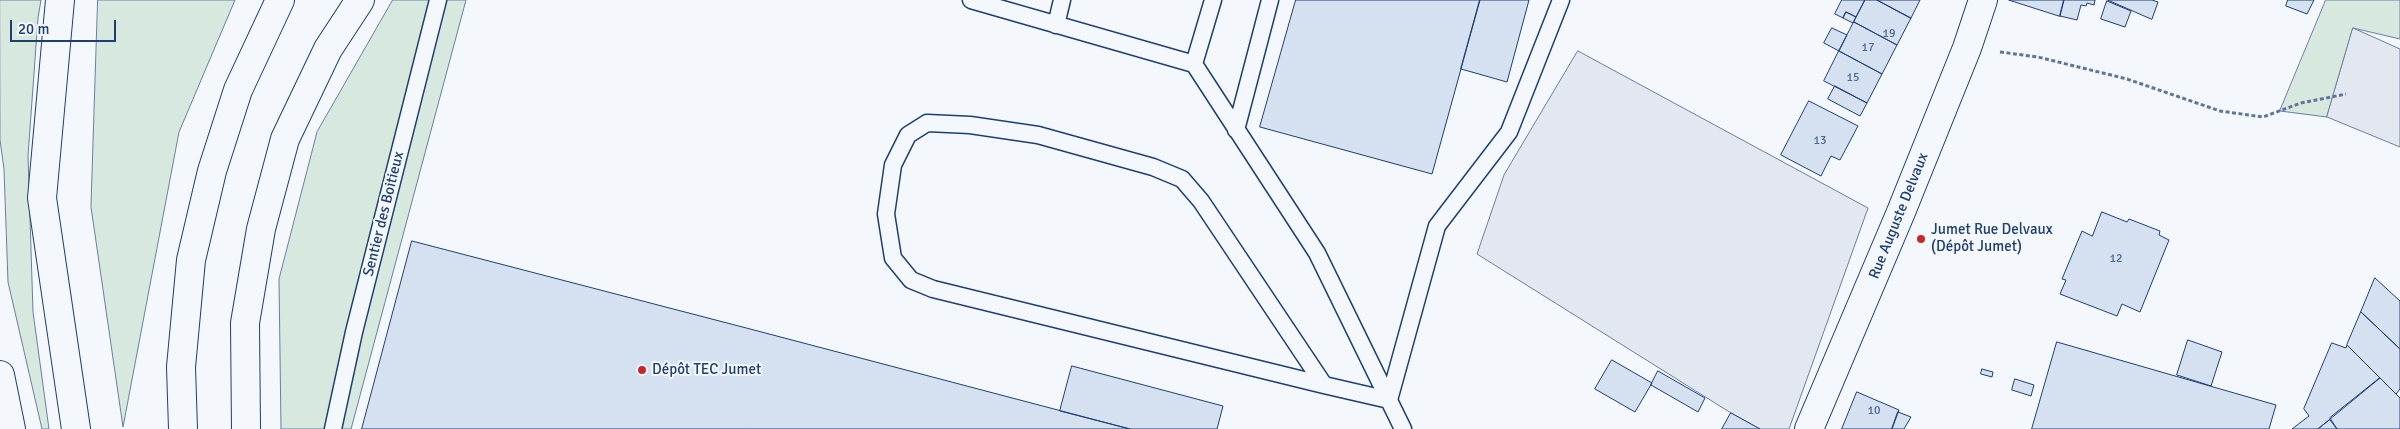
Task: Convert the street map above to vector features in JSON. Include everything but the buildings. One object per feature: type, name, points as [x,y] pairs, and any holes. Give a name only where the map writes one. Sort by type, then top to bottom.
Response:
[{"type":"main road","points":[[60,0],[42,198],[76,429]]},
{"type":"main road","points":[[183,429],[182,367],[193,251],[212,171],[238,90],[280,0]]},
{"type":"main road","points":[[246,429],[245,323],[261,229],[282,148],[328,49],[360,0]]},
{"type":"main road","name":"Rue Auguste Delvaux","points":[[1809,429],[1902,212],[1967,48],[1983,0]]},
{"type":"main road","points":[[0,375],[11,429]]},
{"type":"lane","name":"Sentier des Boitieux","points":[[333,429],[354,332],[438,0]]},
{"type":"lane","points":[[971,0],[1194,64],[1317,253],[1403,429]]},
{"type":"lane","points":[[1056,25],[1062,0]]},
{"type":"lane","points":[[1194,64],[1213,0]]},
{"type":"lane","points":[[1236,130],[1270,0]]},
{"type":"lane","points":[[1389,400],[1437,226],[1509,132],[1561,0]]},
{"type":"lane","points":[[1324,385],[1201,201],[1182,179],[1153,167],[1038,135],[970,125],[927,123],[908,135],[893,165],[886,214],[893,258],[911,280],[933,289],[1324,385],[1389,400]]},
{"type":"path","points":[[1967,48],[2038,57],[2127,79],[2220,111],[2263,117],[2300,103],[2346,94]]},
{"type":"shaded area","points":[[0,0],[41,0],[28,156],[33,312],[49,429],[42,429],[8,282],[4,169],[0,140]]},
{"type":"shaded area","points":[[98,0],[235,0],[179,132],[123,427],[91,207]]},
{"type":"shaded area","points":[[393,0],[466,0],[351,429],[281,429],[279,279],[317,132]]},
{"type":"shaded area","points":[[2326,0],[2400,0],[2400,39],[2353,28],[2327,117],[2280,111]]},
{"type":"shaded area","points":[[2353,28],[2400,49],[2400,147],[2327,117]]},
{"type":"shaded area","points":[[1578,51],[1868,208],[1789,429],[1760,429],[1731,413],[1477,254],[1504,175]]},
{"type":"place","name":"Jumet Rue Delvaux (Dépôt Jumet)","points":[[1921,239]]},
{"type":"place","name":"Dépôt TEC Jumet","points":[[642,370]]}]
